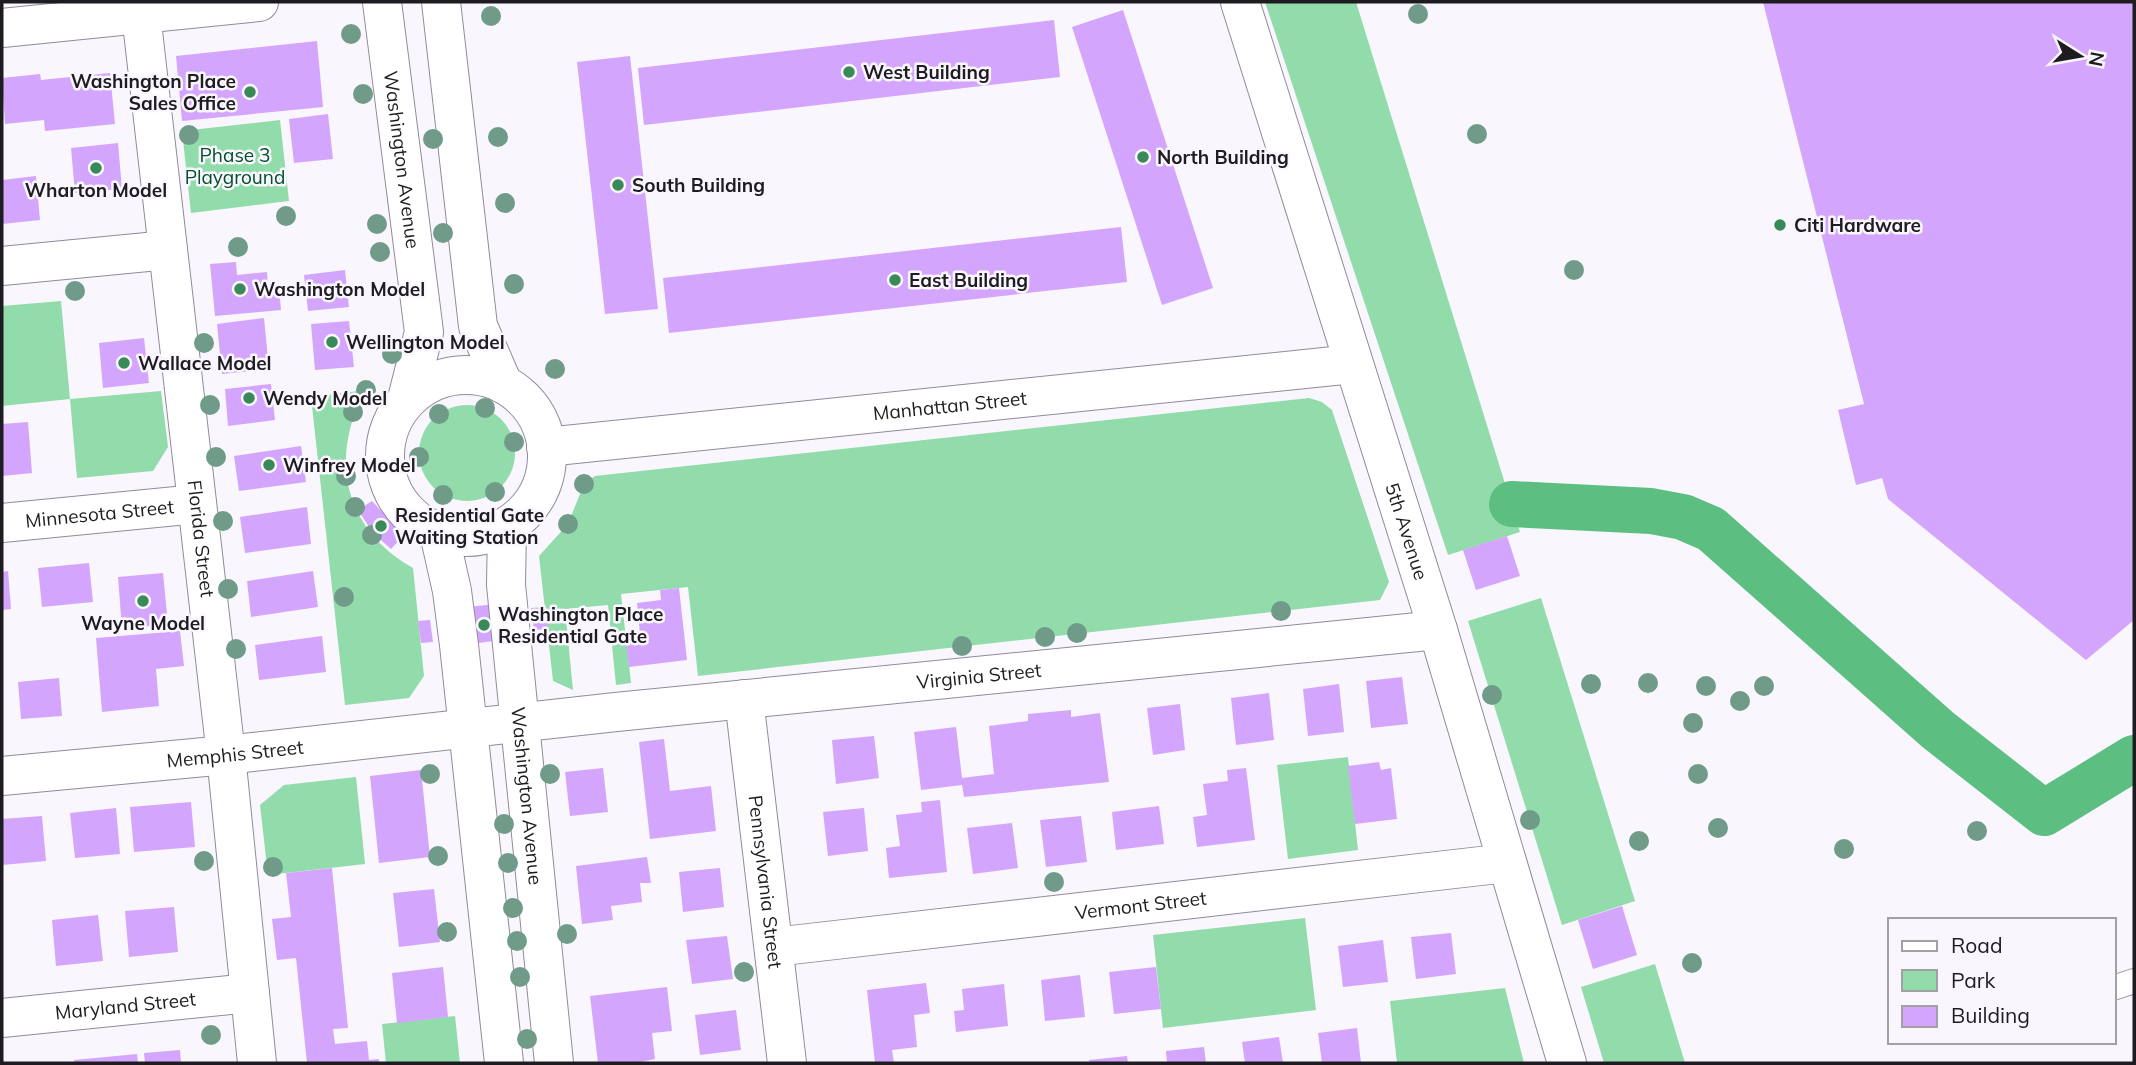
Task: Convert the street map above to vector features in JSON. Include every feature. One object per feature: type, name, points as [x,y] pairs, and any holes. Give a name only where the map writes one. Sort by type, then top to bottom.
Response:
[{"type":"street","points":[[2,28],[259,2]]},
{"type":"street","name":"Washington Avenue","points":[[382,2],[424,332],[407,399]]},
{"type":"street","points":[[441,2],[478,326],[503,384]]},
{"type":"street","name":"5th Avenue","points":[[1240,2],[1438,630],[1567,1063]]},
{"type":"street","name":"Florida Street","points":[[141,14],[226,755],[257,1063]]},
{"type":"street","points":[[2,266],[168,250]]},
{"type":"street","name":"Manhattan Street","points":[[546,447],[1353,364]]},
{"type":"street","points":[[453,376],[479,376],[503,384],[524,400],[539,421],[546,447],[545,470],[538,492],[525,512],[507,527],[485,535],[462,538],[439,533],[416,520],[397,500],[387,475],[385,448],[392,422],[407,399],[428,384],[453,376]]},
{"type":"street","name":"Minnesota Street","points":[[2,523],[197,504]]},
{"type":"street","name":"Washington Avenue","points":[[507,527],[506,585],[554,1063]]},
{"type":"street","points":[[439,533],[452,591],[504,1063]]},
{"type":"street","name":"Virginia Street","points":[[519,722],[1438,630]]},
{"type":"street","name":"Pennsylvania Street","points":[[744,699],[787,1063]]},
{"type":"street","name":"Memphis Street","points":[[2,776],[226,755],[519,722]]},
{"type":"street","name":"Vermont Street","points":[[774,947],[1507,863]]},
{"type":"street","name":"Maryland Street","points":[[2,1018],[250,993]]},
{"type":"lane","points":[[2115,987],[2134,981]]},
{"type":"green space","points":[[1265,2],[1356,2],[1520,532],[1448,555]]},
{"type":"green space","name":"Phase 3 Playground","points":[[280,120],[289,201],[191,213],[182,131]]},
{"type":"green space","points":[[61,301],[70,399],[2,406],[2,306]]},
{"type":"green space","points":[[366,390],[354,415],[348,441],[346,466],[349,490],[358,513],[371,534],[413,568],[424,676],[409,698],[345,705],[311,397]]},
{"type":"green space","points":[[161,391],[168,447],[153,471],[77,478],[70,399]]},
{"type":"green space","points":[[1309,398],[1322,402],[1332,410],[1389,582],[1380,600],[698,676],[688,587],[621,594],[631,683],[616,685],[608,605],[565,609],[573,690],[553,681],[539,556],[568,524],[584,484],[595,476]]},
{"type":"green space","points":[[467,405],[485,409],[501,419],[511,435],[515,453],[511,471],[501,487],[485,497],[467,501],[449,497],[433,487],[423,471],[419,453],[423,435],[433,419],[449,409]]},
{"type":"green space","points":[[1541,598],[1635,901],[1562,925],[1468,621]]},
{"type":"green space","points":[[1348,757],[1358,850],[1288,859],[1277,765]]},
{"type":"green space","points":[[356,777],[365,864],[268,875],[260,805],[284,785]]},
{"type":"green space","points":[[1305,918],[1316,1010],[1163,1028],[1153,935]]},
{"type":"green space","points":[[1655,964],[1685,1063],[1604,1063],[1581,987]]},
{"type":"green space","points":[[1505,988],[1524,1063],[1397,1063],[1390,1001]]},
{"type":"green space","points":[[455,1016],[460,1063],[386,1063],[382,1024]]},
{"type":"building","points":[[1763,2],[2134,2],[2134,620],[2086,660],[1888,499],[1882,478],[1856,485],[1838,410],[1864,404]]},
{"type":"building","name":"North Building","points":[[1123,10],[1213,288],[1162,305],[1072,27]]},
{"type":"building","name":"West Building","points":[[1054,20],[1060,77],[644,125],[638,68]]},
{"type":"building","name":"Washington Place Sales Office","points":[[317,41],[323,107],[182,121],[176,56]]},
{"type":"building","name":"South Building","points":[[630,56],[658,309],[605,314],[577,62]]},
{"type":"building","points":[[110,73],[115,124],[45,131],[44,120],[5,124],[2,78],[40,74],[41,80]]},
{"type":"building","points":[[328,114],[333,159],[294,163],[289,119]]},
{"type":"building","name":"Wharton Model","points":[[118,143],[122,189],[75,193],[71,148]]},
{"type":"building","points":[[36,176],[40,220],[2,224],[2,180]]},
{"type":"building","name":"East Building","points":[[1121,227],[1127,282],[669,333],[663,278]]},
{"type":"building","name":"Washington Model","points":[[236,262],[237,275],[267,272],[268,287],[279,286],[281,310],[215,316],[210,264]]},
{"type":"building","points":[[345,270],[349,307],[308,311],[304,275]]},
{"type":"building","points":[[264,318],[269,369],[222,374],[217,324]]},
{"type":"building","name":"Wellington Model","points":[[349,321],[354,367],[315,370],[311,324]]},
{"type":"building","name":"Wallace Model","points":[[144,338],[149,383],[103,388],[99,343]]},
{"type":"building","name":"Wendy Model","points":[[271,384],[275,420],[228,426],[225,389]]},
{"type":"building","points":[[28,422],[32,473],[2,476],[2,424]]},
{"type":"building","name":"Winfrey Model","points":[[301,446],[306,482],[239,491],[234,456]]},
{"type":"building","name":"Residential Gate Waiting Station","points":[[372,501],[404,535],[391,549],[373,533],[358,510]]},
{"type":"building","points":[[307,507],[311,544],[245,553],[240,517]]},
{"type":"building","points":[[1507,536],[1520,576],[1476,590],[1463,550]]},
{"type":"building","points":[[89,563],[93,602],[42,607],[38,568]]},
{"type":"building","points":[[8,571],[11,609],[2,610],[2,572]]},
{"type":"building","points":[[313,571],[318,607],[251,617],[247,581]]},
{"type":"building","name":"Wayne Model","points":[[163,573],[168,624],[122,629],[118,577]]},
{"type":"building","points":[[679,588],[687,660],[629,667],[625,636],[640,634],[637,603],[661,600],[660,590]]},
{"type":"building","name":"Washington Place Residential Gate","points":[[496,604],[500,640],[472,644],[468,607]]},
{"type":"building","points":[[545,607],[548,629],[534,630],[531,608]]},
{"type":"building","points":[[430,620],[433,642],[421,643],[418,621]]},
{"type":"building","points":[[180,631],[184,666],[156,669],[159,706],[102,712],[96,638]]},
{"type":"building","points":[[322,636],[326,672],[259,680],[255,645]]},
{"type":"building","points":[[1402,677],[1408,724],[1371,728],[1366,681]]},
{"type":"building","points":[[59,678],[62,716],[21,719],[18,682]]},
{"type":"building","points":[[1339,684],[1344,732],[1308,736],[1303,689]]},
{"type":"building","points":[[1269,693],[1274,740],[1236,745],[1231,698]]},
{"type":"building","points":[[1180,704],[1185,750],[1153,755],[1147,708]]},
{"type":"building","points":[[1071,710],[1071,717],[1100,713],[1109,782],[964,797],[962,785],[921,790],[914,732],[956,727],[962,778],[994,774],[989,726],[1028,721],[1028,714]]},
{"type":"building","points":[[874,736],[879,778],[836,784],[832,740]]},
{"type":"building","points":[[664,739],[670,791],[711,786],[716,831],[650,839],[639,742]]},
{"type":"building","points":[[1379,762],[1381,770],[1391,768],[1397,819],[1355,824],[1348,766]]},
{"type":"building","points":[[603,768],[608,812],[570,816],[565,772]]},
{"type":"building","points":[[1246,768],[1255,840],[1197,847],[1193,817],[1207,815],[1203,784],[1228,781],[1227,770]]},
{"type":"building","points":[[421,770],[430,857],[379,863],[370,776]]},
{"type":"building","points":[[940,800],[947,872],[889,878],[886,848],[900,846],[896,815],[922,812],[921,802]]},
{"type":"building","points":[[191,802],[195,847],[134,852],[130,807]]},
{"type":"building","points":[[1159,806],[1164,844],[1116,850],[1112,812]]},
{"type":"building","points":[[116,808],[120,854],[75,858],[70,813]]},
{"type":"building","points":[[864,808],[868,851],[828,856],[823,812]]},
{"type":"building","points":[[42,816],[46,861],[2,865],[2,819]]},
{"type":"building","points":[[1081,816],[1087,862],[1046,867],[1040,820]]},
{"type":"building","points":[[1012,823],[1018,868],[973,874],[967,828]]},
{"type":"building","points":[[647,857],[651,883],[640,883],[642,902],[611,906],[613,920],[582,924],[576,866]]},
{"type":"building","points":[[332,868],[348,1028],[333,1029],[335,1044],[367,1041],[369,1060],[379,1059],[379,1063],[307,1063],[296,958],[277,960],[272,919],[291,917],[286,873]]},
{"type":"building","points":[[720,868],[724,907],[683,912],[679,872]]},
{"type":"building","points":[[434,889],[440,942],[399,947],[393,893]]},
{"type":"building","points":[[1622,906],[1637,955],[1593,969],[1578,920]]},
{"type":"building","points":[[174,907],[178,952],[129,957],[125,911]]},
{"type":"building","points":[[98,915],[103,961],[56,966],[52,920]]},
{"type":"building","points":[[1451,933],[1456,974],[1416,979],[1411,937]]},
{"type":"building","points":[[727,936],[733,979],[692,984],[686,940]]},
{"type":"building","points":[[1383,940],[1388,982],[1343,987],[1338,946]]},
{"type":"building","points":[[443,967],[448,1017],[397,1023],[392,973]]},
{"type":"building","points":[[1156,967],[1161,1009],[1114,1014],[1109,972]]},
{"type":"building","points":[[1080,975],[1085,1017],[1045,1021],[1041,980]]},
{"type":"building","points":[[926,983],[930,1013],[914,1015],[917,1047],[892,1050],[894,1063],[875,1063],[867,990]]},
{"type":"building","points":[[1004,984],[1008,1026],[956,1032],[954,1011],[964,1010],[962,989]]},
{"type":"building","points":[[667,987],[672,1031],[652,1033],[655,1059],[636,1063],[598,1063],[590,996]]},
{"type":"building","points":[[736,1010],[741,1050],[700,1055],[695,1015]]},
{"type":"building","points":[[1357,1028],[1361,1063],[1322,1063],[1318,1033]]},
{"type":"building","points":[[1279,1037],[1283,1063],[1245,1063],[1242,1042]]},
{"type":"building","points":[[1204,1047],[1206,1063],[1167,1063],[1166,1051]]},
{"type":"building","points":[[180,1050],[181,1063],[145,1063],[144,1053]]},
{"type":"building","points":[[137,1054],[138,1063],[75,1063],[74,1060]]},
{"type":"building","points":[[1127,1056],[1128,1063],[1090,1063],[1089,1060]]},
{"type":"waterway","points":[[1512,504],[1651,511],[1683,517],[1711,529],[1938,730],[2044,813],[2134,758]]},
{"type":"place","name":"West Building","points":[[849,72]]},
{"type":"place","name":"Washington Place Sales Office","points":[[250,92]]},
{"type":"place","name":"North Building","points":[[1143,157]]},
{"type":"place","name":"Wharton Model","points":[[96,168]]},
{"type":"place","name":"South Building","points":[[618,185]]},
{"type":"place","name":"Citi Hardware","points":[[1780,225]]},
{"type":"place","name":"East Building","points":[[895,280]]},
{"type":"place","name":"Washington Model","points":[[240,289]]},
{"type":"place","name":"Wellington Model","points":[[332,342]]},
{"type":"place","name":"Wallace Model","points":[[124,363]]},
{"type":"place","name":"Wendy Model","points":[[249,398]]},
{"type":"place","name":"Winfrey Model","points":[[269,465]]},
{"type":"place","name":"Residential Gate Waiting Station","points":[[381,526]]},
{"type":"place","name":"Wayne Model","points":[[143,601]]},
{"type":"place","name":"Washington Place Residential Gate","points":[[484,625]]}]
